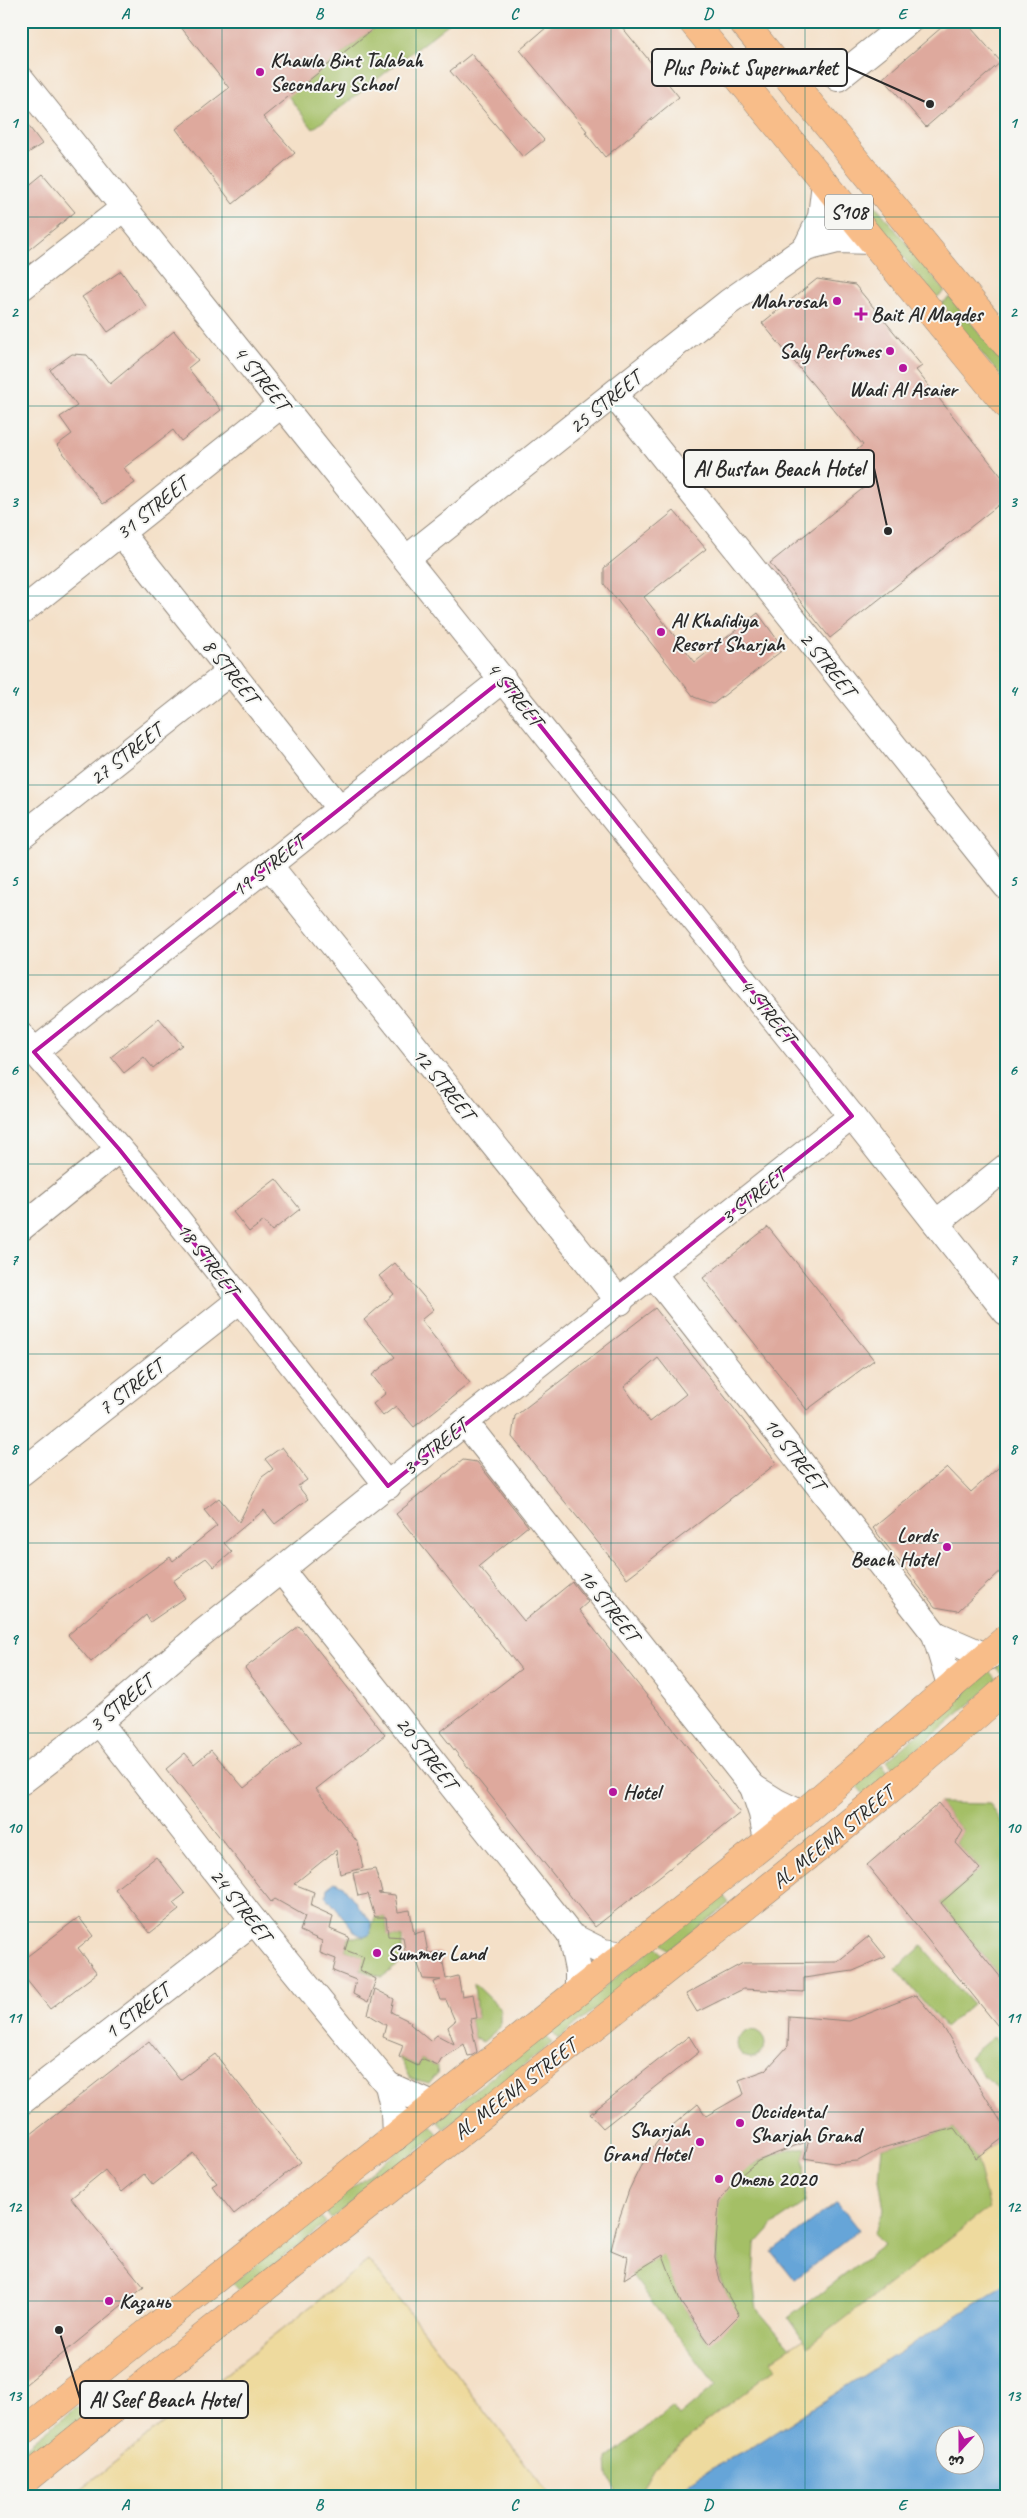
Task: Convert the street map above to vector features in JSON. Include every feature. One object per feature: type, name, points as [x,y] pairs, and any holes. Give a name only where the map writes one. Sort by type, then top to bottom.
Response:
[{"type":"main road","name":"S108","points":[[692,21],[1006,404]]},
{"type":"main road","name":"S108","points":[[742,21],[1006,344]]},
{"type":"main road","name":"AL MEENA STREET","points":[[21,2433],[396,2138],[802,1814],[997,1648]]},
{"type":"main road","name":"AL MEENA STREET","points":[[21,2484],[924,1763],[1006,1689]]},
{"type":"main road","points":[[785,1875],[787,1862],[793,1851],[842,1806],[842,1795],[836,1786]]},
{"type":"main road","points":[[123,2403],[120,2390],[124,2377],[156,2347],[163,2333],[167,2318]]},
{"type":"street","points":[[838,78],[909,21]]},
{"type":"street","name":"4 STREET","points":[[21,79],[503,679],[1006,1312]]},
{"type":"street","name":"25 STREET","points":[[806,248],[821,217],[825,182]]},
{"type":"street","points":[[21,288],[125,207]]},
{"type":"street","name":"25 STREET","points":[[406,559],[614,395],[728,302],[806,248],[838,240],[872,241]]},
{"type":"street","name":"2 STREET","points":[[614,395],[1006,886]]},
{"type":"street","name":"31 STREET","points":[[21,612],[282,404]]},
{"type":"street","name":"8 STREET","points":[[121,532],[340,809]]},
{"type":"street","name":"27 STREET","points":[[21,837],[231,671]]},
{"type":"street","name":"19 STREET","points":[[28,1044],[269,865],[503,679]]},
{"type":"street","name":"12 STREET","points":[[269,865],[620,1302]]},
{"type":"street","name":"18 STREET","points":[[28,1044],[148,1182],[388,1486]]},
{"type":"street","name":"3 STREET","points":[[21,1782],[99,1722],[201,1634],[388,1486],[465,1422],[620,1302],[852,1116]]},
{"type":"street","points":[[21,1228],[119,1149]]},
{"type":"street","points":[[936,1223],[1006,1167]]},
{"type":"street","name":"10 STREET","points":[[654,1275],[935,1634],[951,1688]]},
{"type":"street","name":"7 STREET","points":[[21,1473],[240,1300]]},
{"type":"street","name":"16 STREET","points":[[465,1422],[753,1787],[777,1802],[802,1814]]},
{"type":"street","name":"20 STREET","points":[[282,1571],[571,1936],[602,1952],[625,1955]]},
{"type":"street","name":"10 STREET","points":[[935,1634],[997,1648]]},
{"type":"street","name":"24 STREET","points":[[99,1722],[254,1921],[388,2085],[394,2111],[396,2138]]},
{"type":"street","name":"16 STREET","points":[[753,1787],[762,1814],[767,1841]]},
{"type":"street","name":"1 STREET","points":[[21,2102],[254,1921]]},
{"type":"street","name":"20 STREET","points":[[571,1936],[578,1970],[578,1992]]},
{"type":"street","name":"24 STREET","points":[[388,2085],[435,2106]]},
{"type":"highlighted area","points":[[503,679],[852,1116],[388,1486],[119,1149],[34,1052]]},
{"type":"green space","points":[[383,21],[452,21],[313,129],[288,96]]},
{"type":"green space","points":[[864,191],[945,291],[936,298],[856,198]]},
{"type":"green space","points":[[950,297],[1006,365],[1006,383],[941,304]]},
{"type":"green space","points":[[1006,1656],[1006,1673],[1003,1675],[995,1667]]},
{"type":"green space","points":[[990,1671],[998,1680],[894,1769],[887,1761]]},
{"type":"green space","points":[[882,1764],[889,1773],[864,1795],[857,1786]]},
{"type":"green space","points":[[939,1803],[990,1804],[1006,1828],[1006,1984],[941,1903],[980,1869],[956,1843],[963,1831]]},
{"type":"green space","points":[[722,1894],[729,1903],[668,1951],[661,1942]]},
{"type":"green space","points":[[375,1917],[386,1917],[388,1936],[402,1937],[402,1962],[382,1977],[360,1970],[363,1957],[345,1950],[349,1937],[369,1935]]},
{"type":"green space","points":[[656,1946],[663,1955],[558,2039],[550,2030]]},
{"type":"green space","points":[[922,1946],[972,2004],[945,2027],[896,1969]]},
{"type":"green space","points":[[474,1983],[500,2008],[500,2027],[483,2042],[474,2038],[470,2019],[477,2018]]},
{"type":"green space","points":[[751,2030],[761,2034],[765,2044],[761,2054],[751,2058],[741,2054],[737,2044],[741,2034]]},
{"type":"green space","points":[[545,2034],[552,2043],[444,2129],[437,2121]]},
{"type":"green space","points":[[994,2036],[1006,2050],[1006,2101],[969,2057]]},
{"type":"green space","points":[[399,2057],[418,2066],[421,2059],[438,2066],[437,2074],[429,2084],[411,2079]]},
{"type":"green space","points":[[431,2125],[438,2134],[331,2219],[324,2210]]},
{"type":"green space","points":[[954,2128],[976,2158],[989,2208],[808,2347],[788,2318],[884,2245],[873,2233],[884,2210],[879,2179],[882,2148]]},
{"type":"green space","points":[[807,2147],[804,2158],[805,2203],[774,2224],[755,2245],[753,2281],[757,2309],[790,2348],[771,2360],[776,2368],[704,2424],[654,2468],[637,2497],[607,2497],[616,2490],[608,2476],[607,2459],[672,2407],[679,2416],[716,2385],[631,2274],[666,2253],[676,2290],[694,2323],[710,2344],[731,2302],[722,2284],[717,2264],[715,2229],[719,2202],[735,2180],[756,2163],[781,2152]]},
{"type":"green space","points":[[319,2214],[326,2223],[240,2291],[232,2283]]},
{"type":"green space","points":[[78,2406],[86,2415],[21,2467],[21,2451]]},
{"type":"sand","points":[[1006,2136],[1006,2284],[757,2444],[698,2476],[669,2497],[637,2497],[654,2468],[704,2424],[776,2368],[771,2360],[803,2339],[808,2347],[989,2208],[976,2158]]},
{"type":"sand","points":[[369,2260],[551,2497],[71,2497]]},
{"type":"water","points":[[335,1882],[343,1886],[371,1922],[372,1927],[369,1935],[364,1937],[356,1933],[326,1896],[327,1888]]},
{"type":"water","points":[[837,2202],[859,2230],[794,2280],[772,2252]]},
{"type":"water","points":[[1006,2284],[1006,2497],[669,2497],[698,2476],[757,2444]]},
{"type":"building","points":[[176,21],[383,21],[263,117],[295,153],[233,204],[176,129],[229,88]]},
{"type":"building","points":[[554,21],[617,21],[679,97],[605,157],[585,132],[587,131],[520,50]]},
{"type":"building","points":[[949,21],[965,21],[1001,62],[926,127],[883,78]]},
{"type":"building","points":[[471,54],[544,140],[523,157],[450,71]]},
{"type":"building","points":[[21,116],[42,144],[28,153],[21,143]]},
{"type":"building","points":[[43,174],[75,212],[21,256],[21,192]]},
{"type":"building","points":[[121,271],[146,306],[108,332],[82,297]]},
{"type":"building","points":[[817,279],[855,285],[922,366],[916,370],[1006,482],[1006,499],[830,638],[770,563],[866,486],[844,460],[863,445],[762,323]]},
{"type":"building","points":[[174,331],[198,360],[188,368],[221,410],[181,441],[173,430],[124,468],[135,483],[103,504],[57,445],[72,434],[60,417],[77,406],[50,370],[72,354],[87,355],[110,384]]},
{"type":"building","points":[[674,511],[706,549],[644,597],[695,662],[758,613],[784,649],[713,704],[694,697],[604,584],[604,568]]},
{"type":"building","points":[[159,1018],[182,1045],[153,1068],[144,1057],[124,1073],[111,1057]]},
{"type":"building","points":[[276,1179],[300,1209],[272,1231],[264,1221],[249,1232],[233,1212]]},
{"type":"building","points":[[768,1227],[874,1360],[807,1410],[703,1278]]},
{"type":"building","points":[[395,1263],[434,1309],[421,1320],[470,1383],[414,1427],[396,1406],[383,1416],[373,1404],[386,1393],[372,1375],[395,1357],[364,1320],[394,1294],[379,1276]]},
{"type":"building","points":[[655,1308],[777,1463],[627,1578],[512,1437],[515,1416]],"holes":[[[658,1358],[686,1394],[650,1422],[624,1387]]]},
{"type":"building","points":[[282,1447],[307,1480],[298,1486],[308,1499],[275,1524],[264,1510],[224,1543],[232,1552],[214,1567],[206,1558],[173,1581],[185,1598],[150,1622],[146,1615],[91,1662],[68,1635],[104,1604],[170,1557],[173,1561],[217,1526],[204,1510],[219,1498],[239,1522],[262,1477],[273,1469],[265,1459]]},
{"type":"building","points":[[463,1460],[477,1462],[528,1526],[479,1566],[524,1621],[572,1582],[588,1602],[579,1610],[740,1813],[595,1927],[440,1732],[521,1669],[396,1514]]},
{"type":"building","name":"Lords Beach Hotel","points":[[1006,1461],[1006,1566],[958,1611],[935,1607],[873,1528],[947,1467],[971,1492]]},
{"type":"building","points":[[299,1626],[385,1735],[316,1789],[358,1843],[363,1868],[340,1874],[336,1850],[294,1884],[314,1892],[311,1906],[333,1916],[330,1929],[349,1937],[345,1950],[364,1957],[360,1970],[376,1979],[368,2002],[353,1994],[356,1980],[333,1971],[336,1959],[320,1953],[322,1941],[300,1931],[305,1916],[275,1899],[271,1902],[166,1769],[185,1753],[194,1764],[211,1750],[244,1788],[302,1742],[245,1668]]},
{"type":"building","points":[[939,1803],[963,1831],[956,1843],[980,1869],[941,1903],[1006,1984],[1006,2036],[867,1865]]},
{"type":"building","points":[[156,1857],[185,1894],[173,1903],[179,1910],[150,1933],[115,1889]]},
{"type":"building","points":[[375,1869],[382,1892],[378,1893],[395,1895],[398,1912],[410,1910],[414,1934],[424,1931],[428,1953],[441,1952],[446,1979],[458,1976],[462,1996],[473,1994],[477,2018],[470,2019],[477,2052],[473,2055],[468,2056],[464,2044],[441,2060],[438,2066],[421,2059],[418,2066],[399,2057],[403,2045],[383,2037],[386,2025],[368,2014],[375,1989],[394,1999],[391,2012],[411,2022],[410,2024],[430,2041],[437,2035],[454,2044],[448,2027],[455,2021],[446,2000],[440,2000],[434,1982],[441,1980],[423,1979],[416,1958],[406,1958],[403,1937],[388,1936],[386,1917],[375,1917],[368,1894],[358,1896],[353,1873]]},
{"type":"building","points":[[79,1917],[93,1936],[78,1948],[97,1973],[50,2009],[21,1973],[21,1961]]},
{"type":"building","points":[[869,1936],[886,1957],[853,1971],[804,1978],[804,1992],[743,1989],[697,2012],[686,1994],[743,1963],[837,1962]]},
{"type":"building","points":[[916,1995],[945,2030],[1006,2130],[1006,2136],[976,2158],[954,2128],[882,2148],[858,2161],[834,2163],[804,2158],[809,2140],[758,2161],[736,2179],[719,2202],[715,2257],[720,2281],[739,2315],[710,2344],[681,2303],[663,2255],[624,2279],[628,2257],[611,2250],[617,2225],[629,2190],[645,2157],[667,2130],[698,2104],[706,2116],[744,2094],[739,2080],[766,2070],[788,2046],[789,2016],[849,2021]]},
{"type":"building","points":[[689,2036],[699,2052],[603,2128],[590,2114]]},
{"type":"building","points":[[149,2041],[180,2080],[215,2054],[301,2162],[234,2214],[212,2186],[217,2183],[193,2153],[153,2185],[144,2174],[122,2192],[105,2170],[71,2198],[144,2287],[21,2388],[21,2142]]},
{"type":"place","name":"Khawla Bint Talabah Secondary School","points":[[260,72]]},
{"type":"place","name":"Plus Point Supermarket","points":[[930,104]]},
{"type":"place","name":"Mahrosah","points":[[837,301]]},
{"type":"place","name":"Bait Al Maqdes","points":[[861,314]]},
{"type":"place","name":"Saly Perfumes","points":[[890,351]]},
{"type":"place","name":"Wadi Al Asaier","points":[[903,368]]},
{"type":"place","name":"Al Bustan Beach Hotel","points":[[888,531]]},
{"type":"place","name":"Al Khalidiya Resort Sharjah","points":[[661,632]]},
{"type":"place","name":"Lords Beach Hotel","points":[[947,1547]]},
{"type":"place","name":"Hotel","points":[[613,1792]]},
{"type":"place","name":"Summer Land","points":[[377,1953]]},
{"type":"place","name":"Occidental Sharjah Grand","points":[[740,2123]]},
{"type":"place","name":"Sharjah Grand Hotel","points":[[700,2142]]},
{"type":"place","name":"Отель 2020","points":[[719,2179]]},
{"type":"place","name":"Казань","points":[[109,2301]]},
{"type":"place","name":"Al Seef Beach Hotel","points":[[59,2330]]}]
